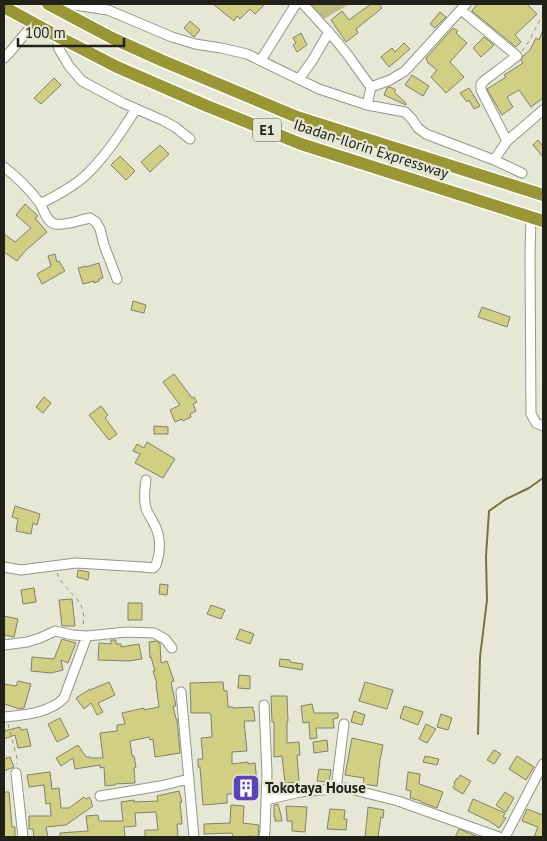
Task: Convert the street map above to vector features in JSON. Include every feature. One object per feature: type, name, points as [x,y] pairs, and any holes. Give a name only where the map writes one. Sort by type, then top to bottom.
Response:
[{"type":"highway","name":"Ibadan-Ilorin Expressway","points":[[48,4],[112,38],[296,117],[543,195]]},
{"type":"highway","name":"Ibadan-Ilorin Expressway","points":[[4,7],[33,24],[126,71],[302,144],[537,219]]},
{"type":"street","points":[[68,4],[96,6],[172,37],[195,44],[247,54],[319,89],[366,105],[405,112],[418,128],[426,134],[494,160],[522,173]]},
{"type":"street","points":[[261,60],[296,4]]},
{"type":"street","points":[[303,4],[329,32],[371,87]]},
{"type":"street","points":[[371,87],[390,80],[405,71],[463,7],[518,56],[481,84],[481,90],[507,141]]},
{"type":"street","points":[[4,58],[33,24]]},
{"type":"street","points":[[299,79],[329,32]]},
{"type":"street","points":[[57,36],[59,49],[69,66],[82,81],[123,104],[164,120],[190,139]]},
{"type":"street","points":[[366,105],[371,87]]},
{"type":"street","points":[[40,204],[59,194],[88,173],[116,140],[136,109]]},
{"type":"street","points":[[494,160],[507,141],[543,110]]},
{"type":"street","points":[[4,167],[17,176],[40,204],[50,222],[56,224],[67,223],[90,218],[96,222],[117,279]]},
{"type":"street","points":[[537,219],[530,255],[531,414],[536,422],[543,426]]},
{"type":"street","points":[[4,567],[21,570],[76,563],[153,568],[156,566],[158,559],[160,539],[146,508],[144,497],[146,480]]},
{"type":"street","points":[[4,645],[27,642],[55,631],[84,636],[127,632],[154,633],[165,639],[172,648]]},
{"type":"street","points":[[5,717],[51,708],[64,698],[84,636]]},
{"type":"street","points":[[181,692],[194,837]]},
{"type":"street","points":[[264,704],[267,773],[264,837]]},
{"type":"street","points":[[336,789],[344,724]]},
{"type":"street","points":[[505,837],[543,764]]},
{"type":"street","points":[[16,773],[23,837]]},
{"type":"street","points":[[100,796],[189,779]]},
{"type":"street","points":[[266,800],[300,792],[346,788],[398,800],[499,837]]},
{"type":"path","points":[[518,56],[527,45],[543,15]]},
{"type":"path","points":[[52,566],[64,585],[78,598],[84,617],[84,636]]},
{"type":"path","points":[[5,717],[17,758],[16,773]]},
{"type":"shaded area","points":[[307,4],[349,4],[322,19]]},
{"type":"building","points":[[213,4],[265,4],[255,14],[250,9],[240,19],[237,16],[234,21]]},
{"type":"building","points":[[371,4],[379,4],[382,8],[356,29],[358,33],[346,42],[331,20],[342,11],[349,20]]},
{"type":"building","points":[[477,4],[527,4],[537,14],[515,35],[521,42],[516,47],[472,11]]},
{"type":"building","points":[[440,12],[446,17],[435,28],[430,24]]},
{"type":"building","points":[[190,21],[200,30],[194,37],[184,28]]},
{"type":"building","points":[[453,28],[458,31],[456,33],[467,43],[450,62],[464,77],[446,93],[431,77],[437,70],[428,63],[426,58]]},
{"type":"building","points":[[543,30],[543,98],[531,107],[519,90],[507,97],[513,107],[502,115],[487,89],[523,63],[521,60],[523,56],[530,50],[536,38],[539,40]]},
{"type":"building","points":[[301,33],[307,45],[297,52],[293,45],[296,43],[293,38]]},
{"type":"building","points":[[484,37],[494,45],[481,57],[473,48]]},
{"type":"building","points":[[404,43],[410,49],[389,67],[381,57],[392,48],[395,52]]},
{"type":"building","points":[[412,75],[429,86],[423,96],[405,85]]},
{"type":"building","points":[[54,78],[61,85],[41,104],[34,98]]},
{"type":"building","points":[[390,87],[396,90],[394,92],[406,105],[384,95],[387,88]]},
{"type":"building","points":[[469,88],[480,106],[474,109],[469,100],[467,102],[460,93]]},
{"type":"building","points":[[538,140],[543,146],[543,157],[533,145]]},
{"type":"building","points":[[160,145],[169,154],[150,172],[141,162]]},
{"type":"building","points":[[120,156],[135,171],[126,180],[111,165]]},
{"type":"building","points":[[25,204],[38,216],[35,218],[47,232],[25,251],[17,261],[4,252],[4,234],[15,242],[31,228],[16,215]]},
{"type":"building","points":[[55,254],[57,262],[59,261],[65,271],[42,284],[37,274],[51,266],[48,256]]},
{"type":"building","points":[[99,263],[103,278],[94,283],[94,281],[83,284],[78,268]]},
{"type":"building","points":[[133,301],[146,305],[144,313],[131,310]]},
{"type":"building","points":[[482,307],[510,317],[507,327],[478,317]]},
{"type":"building","points":[[174,374],[197,402],[193,404],[196,411],[190,414],[191,417],[175,422],[170,410],[180,405],[163,382]]},
{"type":"building","points":[[44,397],[51,403],[43,413],[36,407]]},
{"type":"building","points":[[101,406],[108,415],[105,418],[117,434],[109,440],[89,415]]},
{"type":"building","points":[[154,426],[168,427],[168,434],[154,434]]},
{"type":"building","points":[[147,442],[175,459],[163,478],[135,463],[140,454],[133,451],[137,444],[144,448]]},
{"type":"building","points":[[15,506],[40,514],[37,525],[33,523],[31,534],[16,531],[18,519],[12,517]]},
{"type":"building","points":[[78,570],[89,572],[88,580],[77,577]]},
{"type":"building","points":[[160,584],[168,585],[167,595],[159,594]]},
{"type":"building","points":[[34,588],[36,602],[23,604],[21,590]]},
{"type":"building","points":[[72,599],[75,626],[62,626],[59,600]]},
{"type":"building","points":[[128,603],[142,603],[142,620],[128,620]]},
{"type":"building","points":[[211,605],[225,610],[221,619],[207,614]]},
{"type":"building","points":[[4,616],[18,619],[14,637],[4,635]]},
{"type":"building","points":[[240,629],[254,634],[250,644],[236,639]]},
{"type":"building","points":[[62,639],[76,643],[68,663],[61,660],[63,670],[51,673],[31,671],[32,657],[54,659]]},
{"type":"building","points":[[111,640],[116,640],[116,644],[121,644],[121,647],[139,644],[142,659],[128,661],[98,660],[99,643],[111,644]]},
{"type":"building","points":[[156,641],[160,643],[161,663],[167,661],[174,681],[171,682],[176,706],[173,706],[177,719],[180,753],[155,757],[153,739],[150,740],[149,737],[130,741],[136,767],[134,768],[135,783],[105,786],[104,767],[100,768],[100,765],[75,769],[73,758],[61,766],[56,758],[78,745],[86,757],[103,758],[100,733],[117,731],[117,725],[125,724],[122,713],[159,707],[157,684],[153,671],[155,671],[150,658],[149,642]]},
{"type":"building","points":[[280,659],[303,664],[302,670],[279,666]]},
{"type":"building","points":[[239,675],[250,676],[250,689],[238,688]]},
{"type":"building","points":[[18,681],[31,684],[24,708],[20,709],[4,704],[4,684],[16,686]]},
{"type":"building","points":[[109,682],[115,695],[98,703],[103,712],[97,715],[91,703],[84,709],[76,698],[90,689]]},
{"type":"building","points":[[223,682],[224,691],[227,691],[228,707],[253,707],[255,721],[244,721],[247,751],[232,752],[232,764],[255,763],[259,793],[227,794],[227,803],[203,805],[198,759],[203,759],[201,738],[212,737],[211,716],[210,713],[191,713],[190,683]]},
{"type":"building","points":[[365,682],[393,690],[387,709],[359,701]]},
{"type":"building","points":[[271,696],[287,696],[287,743],[299,742],[300,755],[297,755],[299,782],[285,783],[282,756],[274,757],[274,722],[272,722]]},
{"type":"building","points":[[312,704],[314,713],[338,713],[338,718],[333,719],[334,728],[316,728],[317,738],[310,739],[309,722],[303,723],[301,706]]},
{"type":"building","points":[[404,706],[423,712],[418,725],[400,718]]},
{"type":"building","points":[[354,711],[365,715],[362,725],[351,722]]},
{"type":"building","points":[[441,714],[452,718],[448,730],[437,727]]},
{"type":"building","points":[[60,718],[69,736],[57,742],[48,724]]},
{"type":"building","points":[[426,724],[436,729],[427,743],[419,739]]},
{"type":"building","points":[[20,727],[21,730],[27,729],[31,746],[18,748],[15,735],[4,739],[4,731]]},
{"type":"building","points":[[352,738],[383,745],[377,786],[363,784],[364,778],[345,775]]},
{"type":"building","points":[[327,740],[328,751],[314,753],[313,742]]},
{"type":"building","points":[[494,750],[501,754],[494,764],[487,760]]},
{"type":"building","points":[[425,756],[439,759],[437,765],[423,762]]},
{"type":"building","points":[[517,756],[534,767],[526,780],[509,769]]},
{"type":"building","points":[[10,757],[14,767],[4,771],[4,759]]},
{"type":"building","points":[[319,769],[331,770],[329,782],[317,781]]},
{"type":"building","points":[[50,772],[52,789],[59,788],[61,808],[69,808],[84,797],[86,799],[89,797],[93,806],[66,825],[46,827],[48,837],[34,837],[33,829],[29,829],[29,816],[51,816],[50,803],[46,804],[44,785],[29,787],[27,775]]},
{"type":"building","points":[[408,772],[420,774],[419,784],[443,792],[437,808],[410,798],[411,791],[406,790]]},
{"type":"building","points":[[460,775],[471,781],[463,794],[453,788]]},
{"type":"building","points":[[179,791],[182,802],[180,802],[182,824],[177,824],[178,837],[145,837],[145,830],[158,830],[156,812],[135,813],[136,826],[124,827],[125,837],[60,837],[60,833],[88,831],[86,816],[98,815],[99,821],[123,821],[121,802],[134,800],[134,802],[158,801],[157,796]]},
{"type":"building","points":[[4,792],[9,792],[12,827],[15,827],[15,837],[4,837]]},
{"type":"building","points":[[505,792],[514,798],[506,812],[496,805]]},
{"type":"building","points":[[473,799],[505,813],[503,817],[506,818],[499,828],[468,811]]},
{"type":"building","points":[[278,804],[282,821],[275,821],[274,817],[274,805]]},
{"type":"building","points":[[231,805],[244,806],[243,823],[259,825],[258,837],[233,837],[232,833],[204,834],[204,824],[230,823]]},
{"type":"building","points":[[286,806],[307,807],[305,832],[292,831],[292,821],[287,821]]},
{"type":"building","points":[[368,807],[384,810],[378,837],[365,837]]},
{"type":"building","points":[[330,809],[345,810],[344,819],[347,819],[346,830],[327,829]]},
{"type":"building","points":[[527,809],[543,815],[543,837],[534,837],[538,827],[522,821]]},
{"type":"building","points":[[459,829],[471,834],[478,837],[455,837]]},
{"type":"waterway","points":[[478,734],[480,657],[487,600],[486,556],[489,511],[543,478]]},
{"type":"place","name":"Tokotaya House","points":[[246,788]]}]
